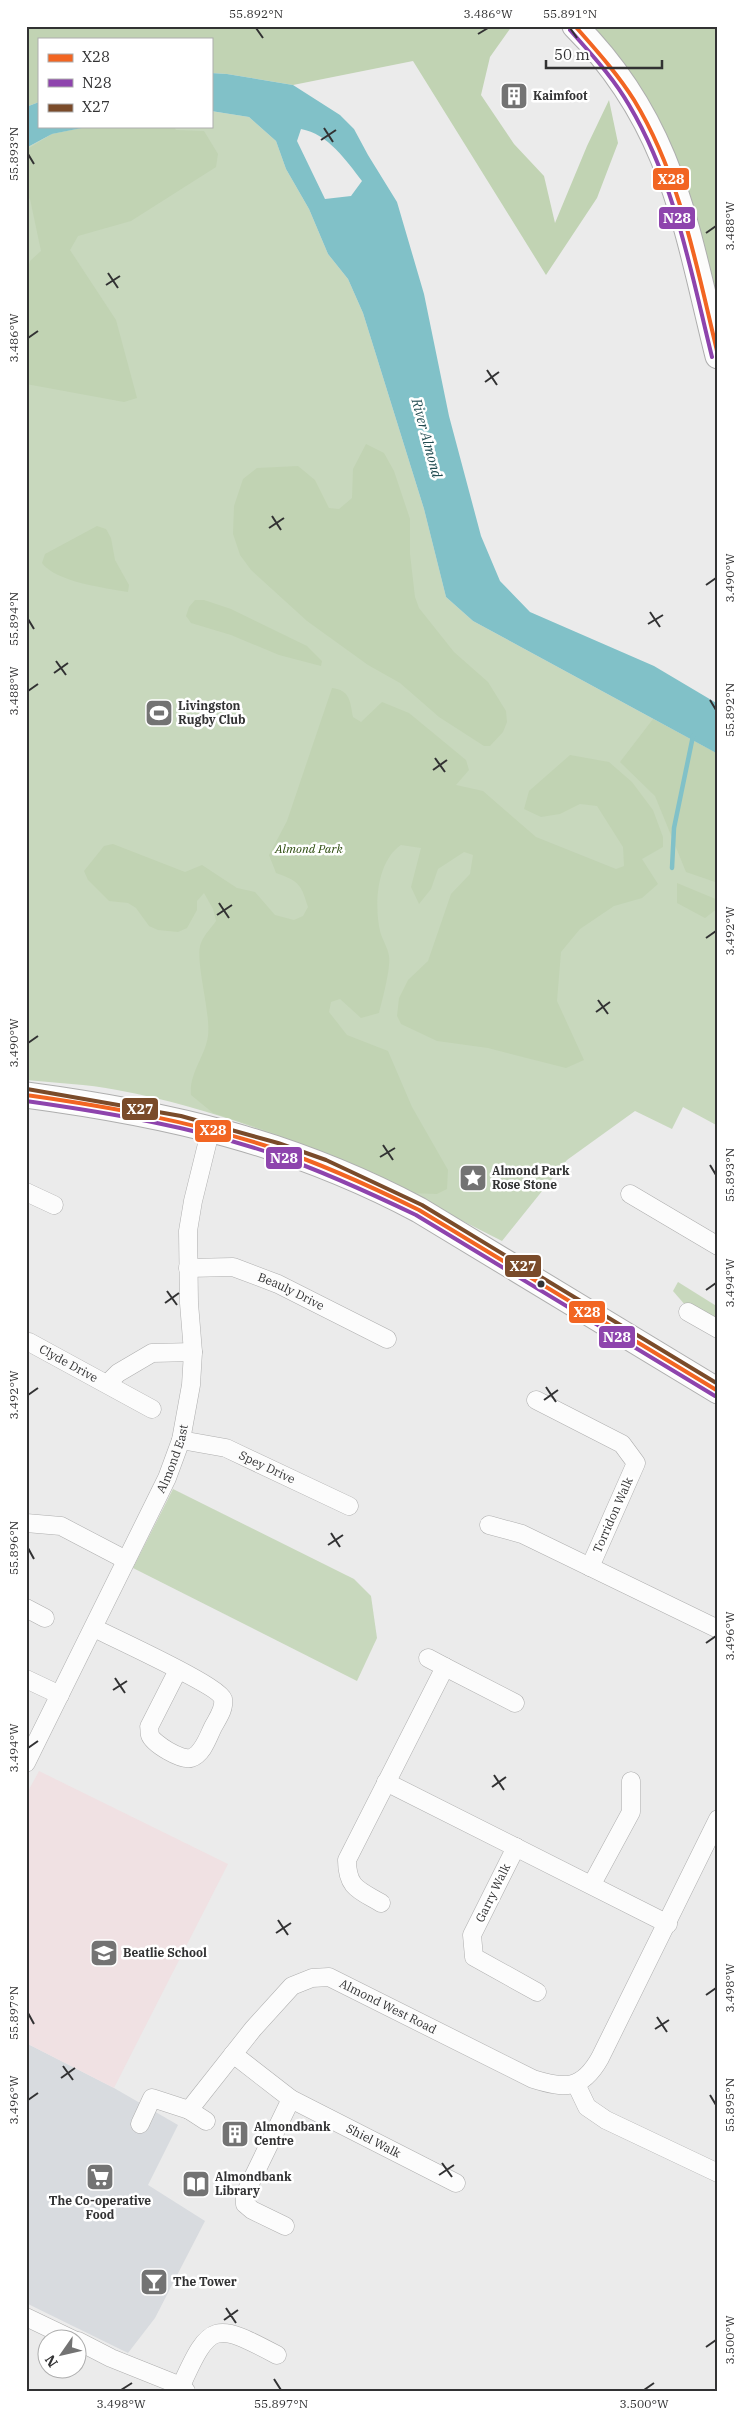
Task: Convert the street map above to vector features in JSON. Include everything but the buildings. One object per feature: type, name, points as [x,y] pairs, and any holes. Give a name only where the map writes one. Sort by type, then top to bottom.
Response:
[{"type":"street","points":[[575,26],[599,50],[618,76],[656,138],[669,169],[684,219],[718,356]]},
{"type":"street","points":[[26,1095],[132,1111],[212,1128],[269,1145],[383,1191],[418,1210],[718,1391]]},
{"type":"street","name":"Almond East","points":[[26,1763],[94,1628],[166,1478],[181,1440],[191,1385],[193,1352],[188,1268],[188,1231],[193,1201],[212,1128]]},
{"type":"street","points":[[26,1192],[54,1205]]},
{"type":"street","points":[[630,1194],[718,1246]]},
{"type":"street","name":"Beauly Drive","points":[[188,1268],[233,1267],[278,1284],[387,1339]]},
{"type":"street","points":[[688,1312],[718,1329]]},
{"type":"street","name":"Clyde Drive","points":[[29,1342],[108,1383],[152,1409]]},
{"type":"street","name":"Clyde Drive","points":[[108,1383],[118,1373],[152,1353],[193,1352]]},
{"type":"street","name":"Torridon Walk","points":[[536,1400],[622,1444],[636,1463],[590,1567]]},
{"type":"street","name":"Spey Drive","points":[[181,1440],[226,1448],[349,1506]]},
{"type":"street","points":[[26,1523],[61,1526],[126,1560]]},
{"type":"street","name":"Torridon Walk","points":[[489,1525],[522,1534],[718,1629]]},
{"type":"street","points":[[26,1608],[46,1618]]},
{"type":"street","points":[[94,1628],[178,1670],[219,1693],[223,1700],[222,1709],[199,1753],[191,1758],[184,1758],[156,1743],[150,1735],[149,1727],[178,1670]]},
{"type":"street","points":[[428,1658],[515,1703]]},
{"type":"street","points":[[381,1903],[354,1887],[347,1874],[347,1860],[445,1667]]},
{"type":"street","points":[[26,1679],[60,1695]]},
{"type":"street","points":[[592,1884],[631,1812],[631,1781]]},
{"type":"street","points":[[386,1782],[592,1884],[668,1924]]},
{"type":"street","points":[[718,1819],[711,1851],[668,1924],[592,2073],[576,2084],[587,2107],[606,2120],[718,2173]]},
{"type":"street","name":"Garry Walk","points":[[516,1847],[472,1935],[474,1957],[537,1992]]},
{"type":"street","name":"Almond West Road","points":[[189,2110],[233,2054],[292,1986],[312,1978],[329,1977],[533,2079],[556,2086],[576,2084]]},
{"type":"street","name":"Shiel Walk","points":[[233,2054],[291,2099],[456,2184]]},
{"type":"street","points":[[140,2124],[152,2098],[189,2110],[206,2121]]},
{"type":"street","points":[[285,2226],[252,2210],[245,2204],[245,2194],[291,2099]]},
{"type":"street","points":[[29,2322],[49,2330]]},
{"type":"street","points":[[88,2347],[183,2388],[199,2347],[216,2333],[229,2332],[241,2336],[277,2355]]},
{"type":"shaded area","name":"Beatlie School","points":[[39,1771],[228,1864],[114,2088],[26,2043],[26,1795]]},
{"type":"shaded area","points":[[26,2043],[114,2088],[178,2125],[148,2185],[205,2221],[155,2318],[128,2353],[88,2333],[88,2330],[81,2330],[26,2303]]},
{"type":"green space","points":[[26,26],[512,26],[490,57],[481,95],[514,144],[544,176],[555,223],[587,146],[609,100],[618,143],[597,198],[546,275],[413,61],[293,85],[212,73],[212,38],[38,38],[38,102],[26,107]]},
{"type":"green space","points":[[575,26],[718,26],[718,356],[669,169]]},
{"type":"green space","name":"Almond Park","points":[[212,111],[249,117],[276,141],[286,169],[309,209],[328,254],[348,279],[363,313],[424,509],[446,597],[473,621],[718,754],[718,1126],[683,1107],[672,1129],[635,1111],[567,1160],[502,1241],[362,1172],[267,1132],[169,1101],[83,1085],[26,1080],[26,148],[52,134],[82,128],[212,128]]},
{"type":"green space","points":[[82,128],[175,128],[176,130],[204,131],[218,154],[216,167],[131,221],[78,236],[70,250],[116,320],[137,398],[124,402],[26,384],[26,276],[30,261],[41,251],[30,199],[26,196],[26,150],[52,134]]},
{"type":"green space","points":[[366,444],[384,453],[394,471],[410,519],[410,554],[415,597],[419,608],[454,652],[488,682],[506,711],[507,722],[503,732],[490,746],[484,746],[439,717],[400,683],[368,665],[307,621],[251,570],[240,555],[233,534],[234,506],[243,479],[257,468],[298,466],[315,480],[329,508],[339,509],[352,498],[353,469]]},
{"type":"green space","points":[[97,526],[106,529],[111,538],[115,560],[129,585],[128,592],[69,579],[49,570],[42,563],[45,554]]},
{"type":"green space","points":[[195,600],[204,600],[231,609],[307,646],[322,661],[321,666],[279,655],[231,635],[191,623],[186,616],[189,607]]},
{"type":"green space","points":[[332,688],[346,694],[350,701],[353,717],[361,722],[382,702],[409,713],[466,760],[469,770],[456,785],[483,791],[536,837],[616,869],[624,866],[623,847],[597,806],[580,804],[560,814],[541,817],[524,809],[529,791],[570,755],[609,762],[632,782],[653,810],[663,837],[663,847],[642,859],[658,884],[642,898],[614,906],[580,929],[561,952],[557,1001],[584,1060],[566,1068],[488,1048],[437,1041],[401,1024],[397,1016],[399,998],[408,980],[428,961],[451,894],[470,874],[473,855],[464,852],[438,869],[431,889],[419,904],[411,887],[421,848],[401,845],[387,861],[379,884],[377,908],[380,931],[388,953],[389,968],[379,1013],[361,1018],[340,999],[331,1002],[329,1012],[347,1035],[388,1051],[412,1107],[448,1170],[447,1189],[437,1194],[409,1193],[339,1160],[273,1133],[213,1113],[191,1095],[192,1079],[208,1036],[199,950],[204,937],[216,921],[213,909],[204,893],[197,901],[197,910],[187,928],[178,932],[158,930],[149,926],[136,908],[128,903],[109,901],[88,880],[84,871],[104,846],[113,844],[185,872],[202,865],[237,888],[255,892],[275,915],[294,920],[303,916],[308,907],[301,888],[290,878],[276,873],[269,855],[287,821]]},
{"type":"green space","points":[[653,719],[718,754],[718,883],[686,872],[655,796],[620,762]]},
{"type":"green space","points":[[677,883],[718,900],[718,908],[705,918],[677,903]]},
{"type":"green space","points":[[678,1282],[718,1307],[718,1324],[686,1306],[673,1291]]},
{"type":"green space","points":[[173,1489],[354,1579],[371,1596],[377,1638],[357,1681],[133,1568]]},
{"type":"water","name":"River Almond","points":[[212,73],[293,85],[340,115],[354,129],[397,202],[424,294],[449,416],[481,536],[500,581],[530,612],[654,666],[718,704],[718,754],[473,621],[446,597],[424,509],[363,313],[348,279],[328,254],[309,209],[286,169],[276,141],[249,117],[212,111]],"holes":[[[301,129],[320,136],[336,149],[362,181],[351,196],[325,199],[297,141]]]},
{"type":"water","points":[[38,102],[38,128],[82,128],[52,134],[26,148],[26,107]]},
{"type":"waterway","points":[[672,868],[674,828],[693,736]]},
{"type":"transit line","name":"X28","points":[[575,26],[606,62],[634,100],[664,160],[686,224],[718,355]]},
{"type":"transit line","name":"N28","points":[[570,30],[616,85],[645,134],[670,196],[680,228],[712,357]]},
{"type":"transit line","name":"X27","points":[[27,1089],[181,1116],[278,1143],[326,1160],[422,1205],[718,1384]]},
{"type":"transit line","name":"X28","points":[[26,1095],[121,1110],[183,1123],[245,1139],[294,1155],[348,1177],[419,1210],[718,1391]]},
{"type":"transit line","name":"N28","points":[[26,1101],[121,1116],[215,1136],[312,1168],[416,1215],[715,1396]]},
{"type":"place","name":"Kaimfoot","points":[[514,96]]},
{"type":"place","name":"Livingston Rugby Club","points":[[159,713]]},
{"type":"place","name":"Almond Park Rose Stone","points":[[473,1178]]},
{"type":"place","name":"Beatlie School","points":[[104,1953]]},
{"type":"place","name":"Almondbank Centre","points":[[235,2134]]},
{"type":"place","name":"The Co-operative Food","points":[[100,2177]]},
{"type":"place","name":"Almondbank Library","points":[[196,2184]]},
{"type":"place","name":"The Tower","points":[[154,2282]]}]
